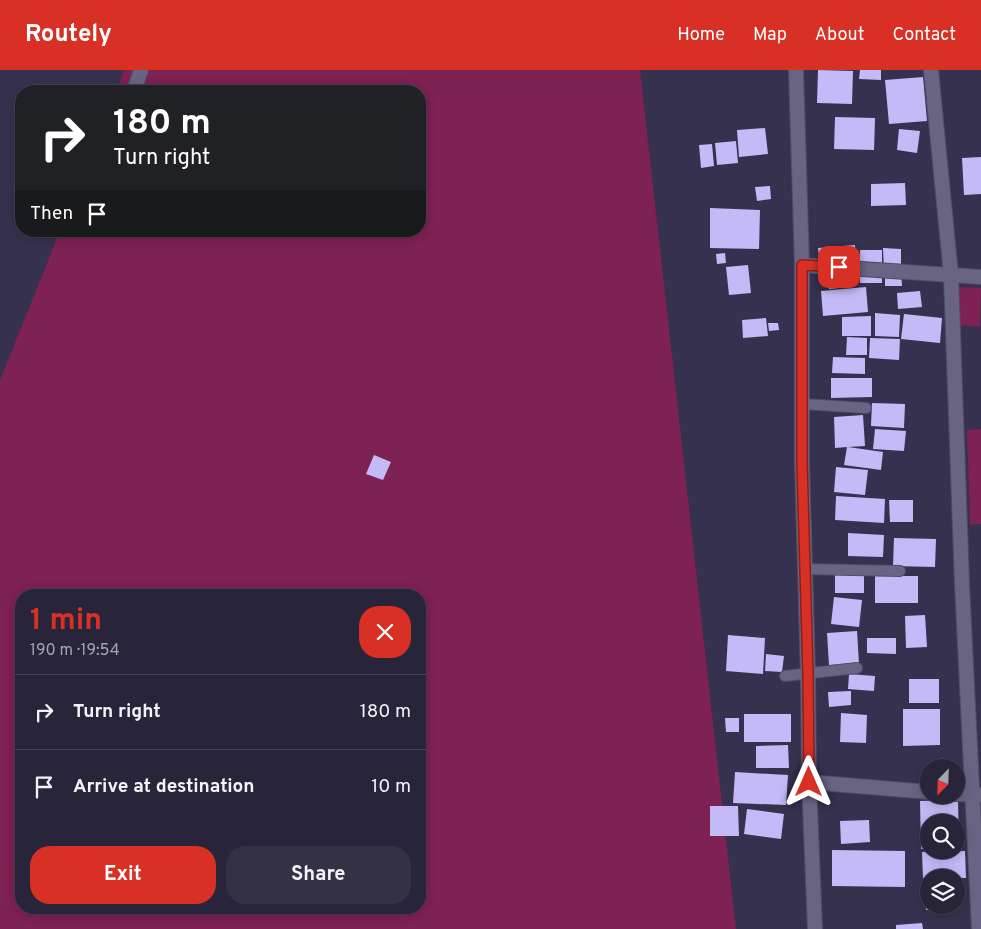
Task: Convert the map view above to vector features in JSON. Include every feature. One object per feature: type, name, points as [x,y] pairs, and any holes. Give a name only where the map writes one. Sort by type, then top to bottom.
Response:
[{"type":"street","points":[[136,85],[141,70]]},
{"type":"street","points":[[796,70],[802,265],[804,569],[808,674],[809,782],[815,929]]},
{"type":"street","points":[[931,70],[951,275],[976,795],[979,929]]},
{"type":"street","points":[[802,265],[981,277]]},
{"type":"street","points":[[809,782],[920,791]]},
{"type":"lane","points":[[802,404],[866,408]]},
{"type":"lane","points":[[804,569],[900,571]]},
{"type":"lane","points":[[785,676],[857,668]]},
{"type":"shaded area","points":[[124,70],[640,70],[736,929],[0,929],[0,380],[58,237],[426,237],[426,85],[118,85]]},
{"type":"shaded area","points":[[958,287],[981,288],[980,327],[956,325]]},
{"type":"shaded area","points":[[981,429],[981,524],[970,525],[967,430]]},
{"type":"building","points":[[818,70],[853,71],[852,104],[817,103]]},
{"type":"building","points":[[860,70],[881,70],[881,80],[859,79]]},
{"type":"building","points":[[923,77],[927,121],[889,124],[885,80]]},
{"type":"building","points":[[835,117],[875,118],[874,150],[834,149]]},
{"type":"building","points":[[765,128],[768,154],[739,157],[737,130]]},
{"type":"building","points":[[899,129],[920,131],[917,153],[897,150]]},
{"type":"building","points":[[736,141],[738,163],[717,165],[715,143]]},
{"type":"building","points":[[712,144],[714,166],[701,168],[699,145]]},
{"type":"building","points":[[981,157],[981,194],[964,195],[962,158]]},
{"type":"building","points":[[905,183],[906,205],[871,206],[871,184]]},
{"type":"building","points":[[770,186],[771,199],[757,201],[755,187]]},
{"type":"building","points":[[710,208],[760,210],[759,249],[710,248]]},
{"type":"building","points":[[855,245],[857,272],[821,275],[818,248]]},
{"type":"building","points":[[883,248],[901,249],[901,270],[884,270]]},
{"type":"building","points":[[860,250],[882,250],[882,283],[860,283]]},
{"type":"building","points":[[725,253],[726,263],[717,264],[716,254]]},
{"type":"building","points":[[748,265],[751,293],[729,295],[726,267]]},
{"type":"building","points":[[885,271],[901,271],[902,286],[885,286]]},
{"type":"building","points":[[848,274],[849,287],[829,289],[828,275]]},
{"type":"building","points":[[866,287],[868,312],[823,316],[821,291]]},
{"type":"building","points":[[920,291],[922,307],[898,309],[897,293]]},
{"type":"building","points":[[875,313],[900,315],[899,337],[875,336]]},
{"type":"building","points":[[904,314],[942,318],[940,343],[901,339]]},
{"type":"building","points":[[871,316],[871,336],[842,336],[842,317]]},
{"type":"building","points":[[766,318],[768,336],[743,338],[742,320]]},
{"type":"building","points":[[768,323],[778,323],[779,330],[769,331]]},
{"type":"building","points":[[847,337],[867,338],[867,355],[846,355]]},
{"type":"building","points":[[870,338],[900,339],[899,360],[869,358]]},
{"type":"building","points":[[833,357],[865,358],[865,374],[832,373]]},
{"type":"building","points":[[831,378],[872,378],[872,397],[831,398]]},
{"type":"building","points":[[872,403],[905,404],[904,428],[871,426]]},
{"type":"building","points":[[863,415],[865,446],[848,447],[883,452],[881,470],[844,465],[847,447],[835,448],[834,417]]},
{"type":"building","points":[[875,429],[906,431],[904,451],[873,449]]},
{"type":"building","points":[[374,455],[391,462],[383,480],[366,474]]},
{"type":"building","points":[[836,467],[868,470],[865,495],[834,492]]},
{"type":"building","points":[[836,496],[885,499],[884,523],[835,520]]},
{"type":"building","points":[[889,500],[913,500],[913,522],[890,522]]},
{"type":"building","points":[[848,533],[884,535],[883,557],[848,556]]},
{"type":"building","points":[[894,538],[936,539],[935,567],[893,566]]},
{"type":"building","points":[[835,573],[864,573],[864,593],[835,593]]},
{"type":"building","points":[[875,576],[918,576],[918,603],[875,603]]},
{"type":"building","points":[[834,597],[862,600],[859,627],[831,624]]},
{"type":"building","points":[[925,615],[927,647],[906,648],[905,616]]},
{"type":"building","points":[[857,631],[859,664],[829,665],[827,633]]},
{"type":"building","points":[[728,635],[765,638],[763,674],[726,671]]},
{"type":"building","points":[[867,638],[896,638],[896,654],[867,653]]},
{"type":"building","points":[[766,654],[784,656],[782,672],[765,671]]},
{"type":"building","points":[[849,674],[875,676],[874,691],[848,689]]},
{"type":"building","points":[[909,679],[939,679],[939,703],[909,703]]},
{"type":"building","points":[[851,691],[851,705],[829,707],[828,692]]},
{"type":"building","points":[[903,709],[940,709],[940,745],[903,746]]},
{"type":"building","points":[[841,713],[867,715],[866,743],[840,742]]},
{"type":"building","points":[[744,714],[791,714],[791,742],[744,742]]},
{"type":"building","points":[[725,718],[739,718],[739,732],[726,732]]},
{"type":"building","points":[[788,745],[789,768],[756,768],[756,746]]},
{"type":"building","points":[[735,772],[788,775],[786,805],[733,803]]},
{"type":"building","points":[[920,804],[958,804],[958,814],[920,814]]},
{"type":"building","points":[[710,806],[738,806],[739,836],[710,836]]},
{"type":"building","points":[[747,809],[784,814],[781,839],[744,834]]},
{"type":"building","points":[[869,820],[870,842],[841,844],[840,821]]},
{"type":"building","points":[[832,850],[905,851],[905,887],[832,886]]},
{"type":"building","points":[[965,851],[966,878],[965,869],[923,869],[922,859],[965,859]]},
{"type":"building","points":[[922,923],[923,929],[896,929],[896,925]]},
{"type":"route","points":[[809,782],[802,462],[802,265],[839,267]]}]
